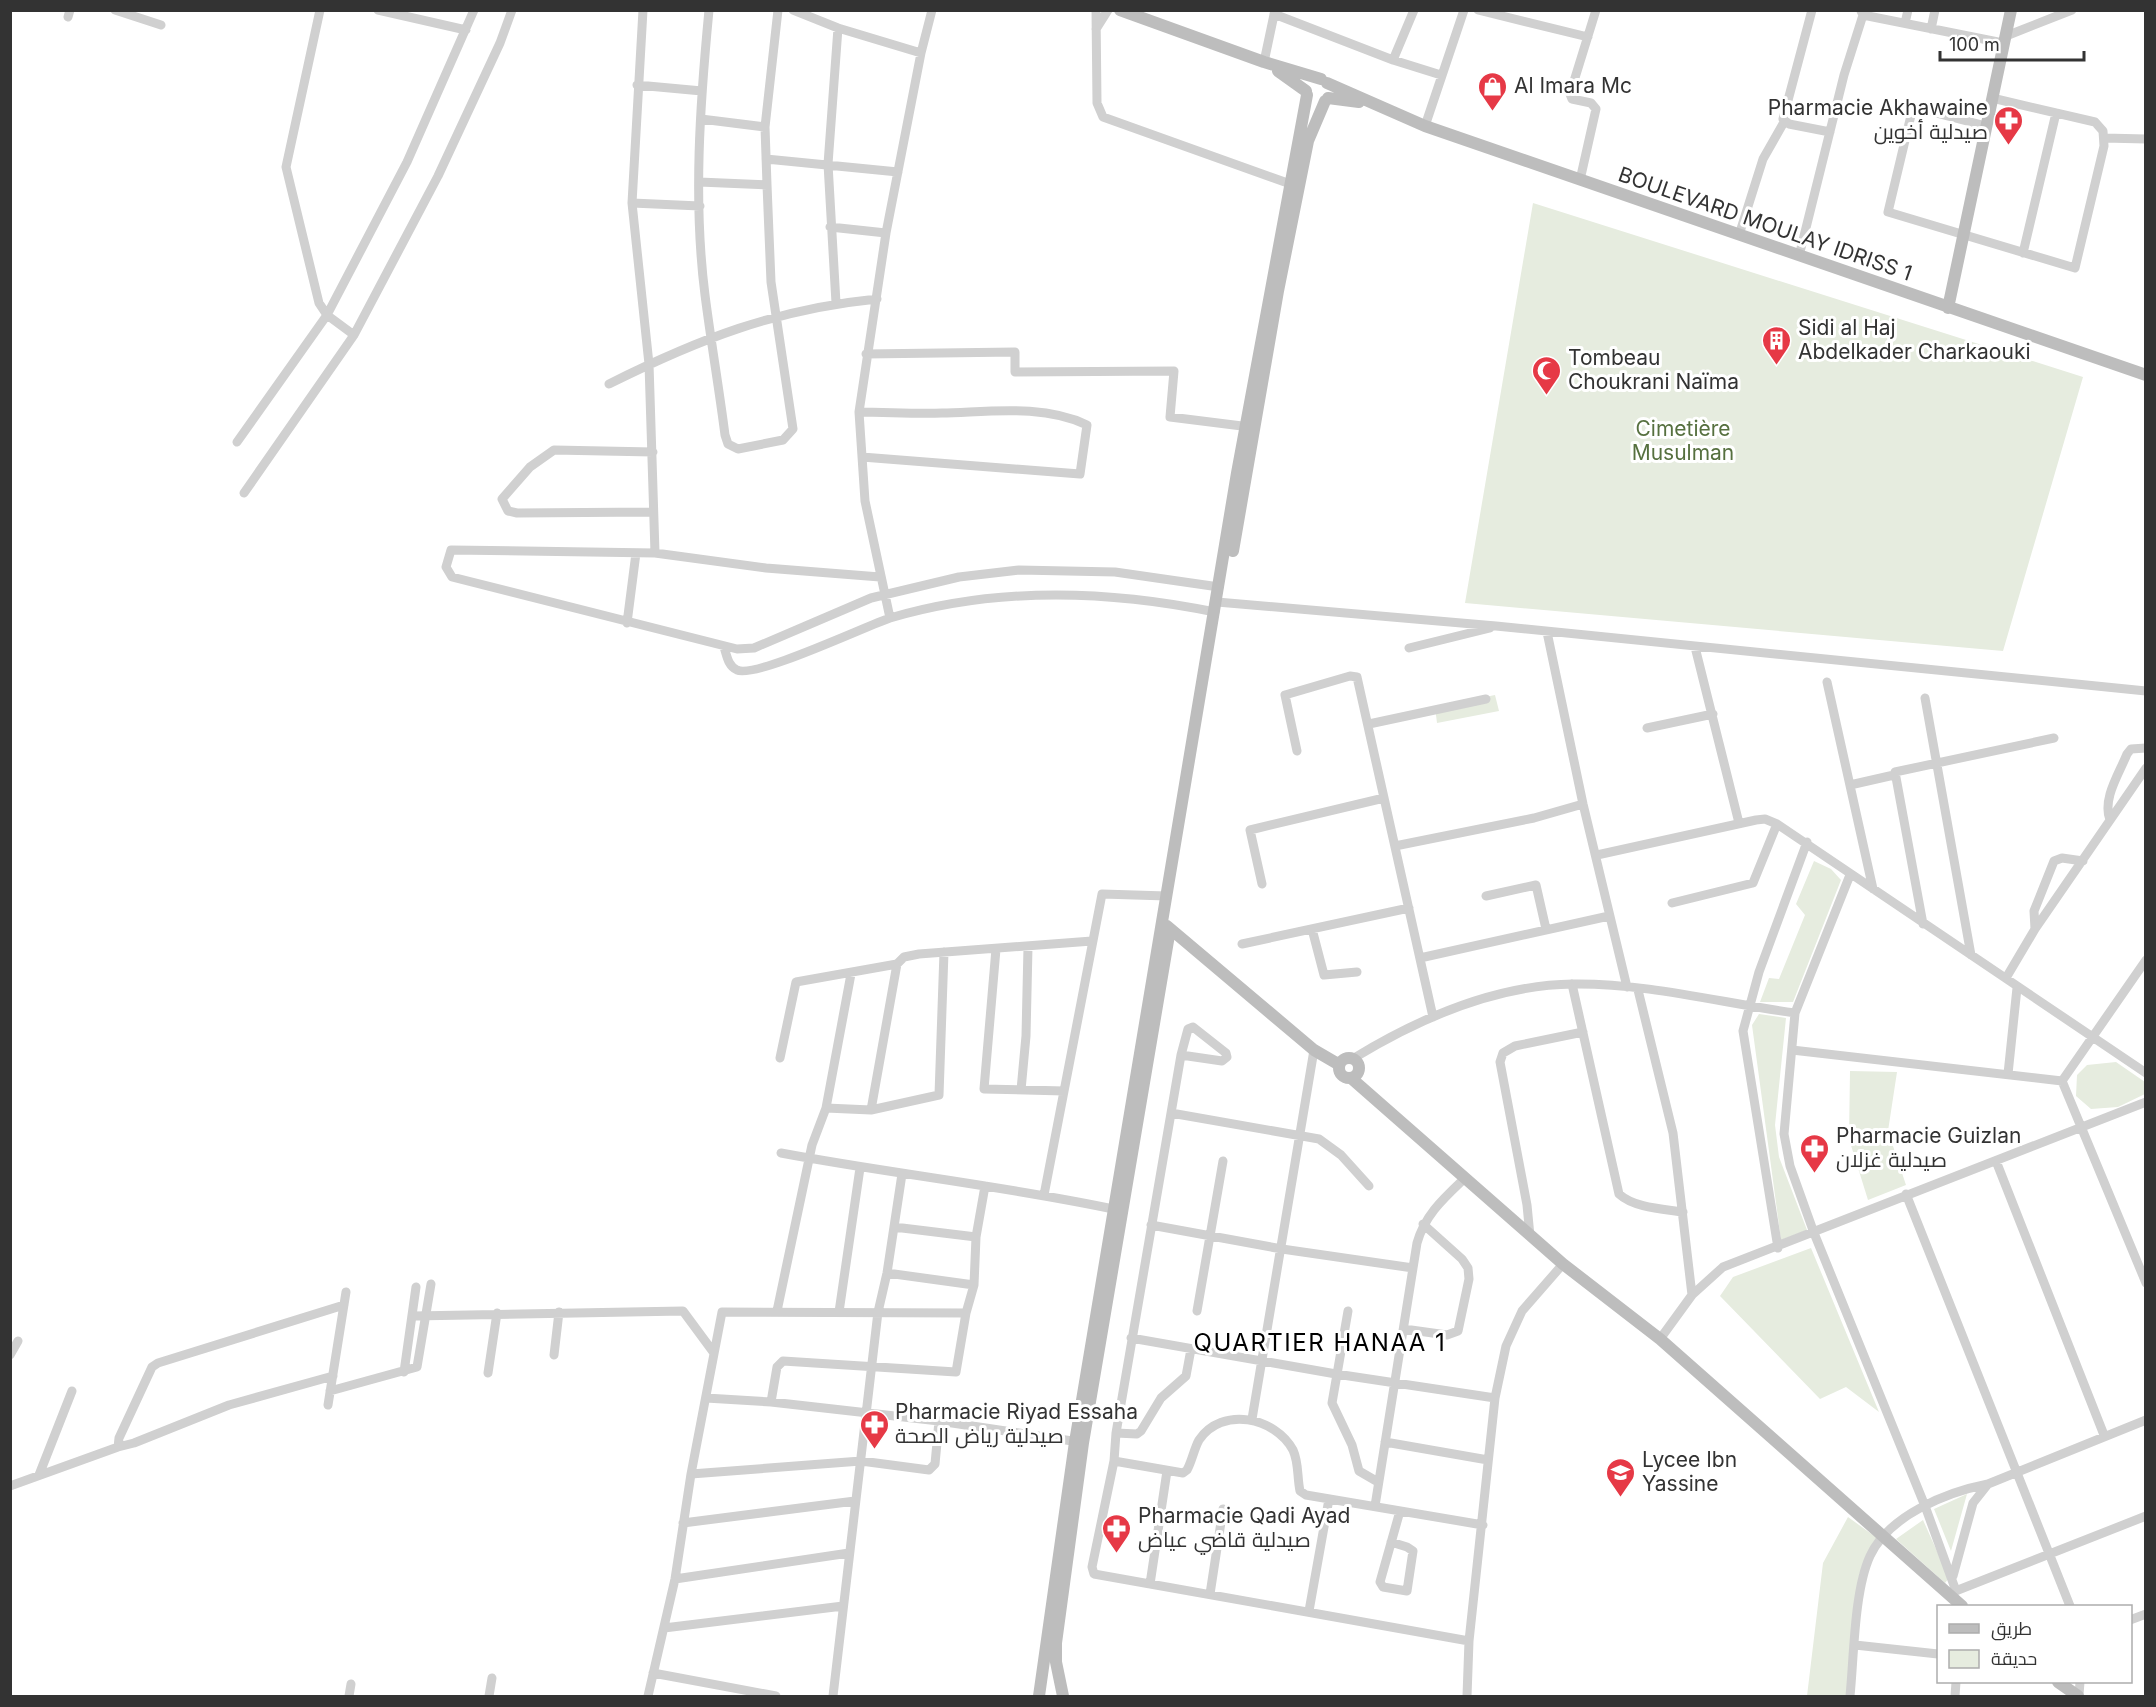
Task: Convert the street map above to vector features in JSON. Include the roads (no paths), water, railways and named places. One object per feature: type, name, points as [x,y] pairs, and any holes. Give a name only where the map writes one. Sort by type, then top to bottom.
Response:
[{"type":"main road","points":[[1120,10],[1264,62],[1306,93],[1315,103],[1327,99]]},
{"type":"main road","points":[[1948,308],[2011,10]]},
{"type":"main road","name":"BOULEVARD MOULAY IDRISS 1","points":[[1264,62],[1324,81],[1425,126],[2145,375]]},
{"type":"main road","points":[[1039,1696],[1079,1442],[1219,606],[1294,185],[1306,93],[1312,80],[1324,81],[1330,91],[1308,141],[1294,185]]},
{"type":"main road","name":"BOULEVARD MOULAY IDRISS 1","points":[[1327,99],[1374,104]]},
{"type":"main road","points":[[1219,606],[1219,587],[1250,427]]},
{"type":"main road","points":[[1185,817],[1167,896],[1167,926],[1314,1050],[1338,1064],[1341,1075],[1351,1078],[1563,1264],[1659,1339],[1883,1536],[1953,1592],[1961,1605]]},
{"type":"main road","points":[[1338,1064],[1345,1058],[1354,1058],[1358,1072],[1351,1078]]},
{"type":"main road","points":[[1063,1696],[1056,1662],[1056,1643],[1079,1442]]},
{"type":"main road","points":[[2059,1683],[2078,1696]]},
{"type":"street","points":[[320,10],[286,166],[319,303],[327,315],[354,335]]},
{"type":"street","points":[[378,10],[466,30]]},
{"type":"street","points":[[237,442],[327,315],[407,162],[474,10]]},
{"type":"street","points":[[244,493],[354,335],[438,176],[500,44],[512,10]]},
{"type":"street","points":[[643,10],[632,203],[649,364],[653,452],[652,512],[656,552]]},
{"type":"street","points":[[709,10],[702,91],[699,182],[705,294],[728,444],[738,448],[783,440],[789,436],[793,421],[771,282],[766,159],[765,127],[778,10]]},
{"type":"street","points":[[793,10],[838,28],[921,53]]},
{"type":"street","points":[[890,618],[865,501],[859,412],[886,233],[921,53],[932,10]]},
{"type":"street","points":[[1096,10],[1097,103],[1103,117],[1294,185]]},
{"type":"street","points":[[1096,29],[1108,10]]},
{"type":"street","points":[[1393,60],[1414,10]]},
{"type":"street","points":[[1425,126],[1464,10]]},
{"type":"street","points":[[1478,10],[1588,37]]},
{"type":"street","points":[[1580,180],[1596,109],[1591,103],[1572,99],[1570,94],[1596,10]]},
{"type":"street","points":[[1739,235],[1763,159],[1784,122],[1812,10]]},
{"type":"street","points":[[1905,23],[1908,10]]},
{"type":"street","points":[[1931,29],[1935,10]]},
{"type":"street","points":[[1799,256],[1862,13],[1931,29],[2005,40],[2072,10]]},
{"type":"street","points":[[119,11],[161,25]]},
{"type":"street","points":[[1264,62],[1275,12],[1393,60],[1441,75]]},
{"type":"street","points":[[836,303],[828,164],[838,28]]},
{"type":"street","points":[[637,85],[702,91]]},
{"type":"street","points":[[1986,126],[1913,107],[1887,207],[1888,212],[2075,268],[2104,138],[2103,131],[2095,122],[1992,98]]},
{"type":"street","points":[[2023,253],[2056,113]]},
{"type":"street","points":[[701,119],[765,127]]},
{"type":"street","points":[[1784,122],[1830,132]]},
{"type":"street","points":[[2104,138],[2145,139]]},
{"type":"street","points":[[766,159],[898,172]]},
{"type":"street","points":[[699,182],[767,185]]},
{"type":"street","points":[[632,203],[700,206]]},
{"type":"street","points":[[830,227],[886,233]]},
{"type":"street","points":[[609,384],[712,336],[777,316],[836,303],[877,299]]},
{"type":"street","points":[[866,354],[1015,352],[1015,372],[1174,371],[1170,417],[1250,427]]},
{"type":"street","points":[[859,412],[988,411],[1042,414],[1062,416],[1087,425],[1080,474],[862,457]]},
{"type":"street","points":[[652,512],[517,513],[508,511],[502,499],[530,467],[554,450],[653,452]]},
{"type":"street","points":[[880,577],[766,568],[656,552],[451,550],[446,567],[452,577],[460,580],[724,647],[754,648],[820,618],[885,595],[959,577],[1019,570],[1115,572],[1219,587]]},
{"type":"street","points":[[627,623],[636,553]]},
{"type":"street","points":[[724,647],[728,662],[736,670],[744,672],[786,660],[890,618],[928,607],[1004,596],[1056,595],[1496,626],[2145,691]]},
{"type":"street","points":[[1409,648],[1496,626]]},
{"type":"street","points":[[1547,632],[1583,804],[1597,855],[1626,987]]},
{"type":"street","points":[[1695,647],[1739,823]]},
{"type":"street","points":[[1297,751],[1285,695],[1350,676],[1358,677],[1433,1017]]},
{"type":"street","points":[[1827,682],[1873,889]]},
{"type":"street","points":[[1925,698],[1971,955]]},
{"type":"street","points":[[1369,724],[1486,699]]},
{"type":"street","points":[[1647,728],[1713,714]]},
{"type":"street","points":[[1850,785],[1894,775],[1898,770],[2054,738]]},
{"type":"street","points":[[2110,820],[2107,811],[2108,801],[2127,754],[2131,749],[2145,748]]},
{"type":"street","points":[[2006,978],[2035,929],[2145,768]]},
{"type":"street","points":[[1894,775],[1923,924]]},
{"type":"street","points":[[1262,884],[1250,830],[1384,798]]},
{"type":"street","points":[[1395,846],[1534,818],[1583,804]]},
{"type":"street","points":[[1597,855],[1765,819],[1807,842],[1850,875],[2145,1073]]},
{"type":"street","points":[[1672,903],[1754,883],[1777,824]]},
{"type":"street","points":[[1778,1248],[1743,1031],[1759,972],[1807,842]]},
{"type":"street","points":[[2035,929],[2034,911],[2054,861],[2062,858],[2083,861]]},
{"type":"street","points":[[1850,875],[1795,1013],[1785,1102],[1784,1134],[1790,1166],[1814,1233],[1953,1579]]},
{"type":"street","points":[[1486,896],[1536,885],[1546,929]]},
{"type":"street","points":[[1044,1195],[1102,894],[1167,896]]},
{"type":"street","points":[[1242,944],[1409,908]]},
{"type":"street","points":[[1420,958],[1609,916]]},
{"type":"street","points":[[1312,929],[1324,975],[1357,972]]},
{"type":"street","points":[[780,1058],[796,982],[897,964],[908,956],[1092,941]]},
{"type":"street","points":[[1021,1090],[1026,1036],[1028,947]]},
{"type":"street","points":[[996,949],[984,1089],[1064,1090]]},
{"type":"street","points":[[826,1108],[871,1110],[939,1095],[944,952]]},
{"type":"street","points":[[2062,1081],[2145,960]]},
{"type":"street","points":[[871,1110],[897,964]]},
{"type":"street","points":[[777,1311],[808,1158],[817,1126],[826,1108],[851,974]]},
{"type":"street","points":[[1354,1058],[1433,1017],[1488,997],[1533,988],[1572,984],[1626,987],[1795,1013]]},
{"type":"street","points":[[1572,984],[1619,1194],[1642,1204],[1683,1212]]},
{"type":"street","points":[[2008,1074],[2017,988]]},
{"type":"street","points":[[1638,990],[1673,1133],[1692,1295]]},
{"type":"street","points":[[1181,1055],[1222,1061],[1227,1058],[1226,1053],[1190,1027],[1181,1055],[1131,1338],[1116,1433],[1114,1461],[1092,1571],[1099,1576],[1309,1611],[1469,1641]]},
{"type":"street","points":[[1530,1236],[1527,1205],[1500,1062],[1503,1053],[1515,1046],[1583,1032]]},
{"type":"street","points":[[1252,1419],[1314,1050]]},
{"type":"street","points":[[1792,1050],[2062,1081]]},
{"type":"street","points":[[2062,1081],[2145,1283]]},
{"type":"street","points":[[1659,1339],[1692,1295],[1723,1267],[1778,1248],[1906,1194],[2145,1102]]},
{"type":"street","points":[[1171,1113],[1319,1139],[1369,1186]]},
{"type":"street","points":[[782,1153],[860,1168],[1044,1195],[1118,1210]]},
{"type":"street","points":[[1197,1311],[1223,1161]]},
{"type":"street","points":[[1996,1161],[2104,1435]]},
{"type":"street","points":[[839,1312],[860,1168]]},
{"type":"street","points":[[832,1696],[878,1312],[887,1273],[902,1174]]},
{"type":"street","points":[[1375,1506],[1413,1268],[1423,1224],[1464,1179]]},
{"type":"street","points":[[771,1402],[777,1367],[783,1361],[956,1372],[966,1313],[974,1285],[976,1237],[985,1185]]},
{"type":"street","points":[[1906,1194],[2070,1605]]},
{"type":"street","points":[[1404,1329],[1447,1335],[1458,1330],[1470,1279],[1468,1268],[1462,1258],[1423,1224]]},
{"type":"street","points":[[1151,1225],[1282,1249],[1413,1268]]},
{"type":"street","points":[[894,1227],[976,1237]]},
{"type":"street","points":[[1467,1696],[1469,1641],[1483,1525],[1488,1460],[1495,1398],[1506,1346],[1521,1311],[1563,1264]]},
{"type":"street","points":[[887,1273],[974,1285]]},
{"type":"street","points":[[330,1391],[404,1372],[419,1365],[431,1284]]},
{"type":"street","points":[[404,1372],[416,1287]]},
{"type":"street","points":[[328,1405],[346,1292]]},
{"type":"street","points":[[118,1447],[118,1438],[152,1367],[158,1363],[344,1305]]},
{"type":"street","points":[[412,1316],[683,1311],[714,1353]]},
{"type":"street","points":[[1348,1311],[1332,1403],[1352,1445],[1359,1471],[1378,1482]]},
{"type":"street","points":[[554,1355],[559,1312]]},
{"type":"street","points":[[648,1696],[675,1579],[691,1474],[722,1312],[966,1313]]},
{"type":"street","points":[[488,1373],[497,1313]]},
{"type":"street","points":[[1131,1338],[1394,1384],[1495,1398]]},
{"type":"street","points":[[10,1354],[18,1341]]},
{"type":"street","points":[[1116,1433],[1137,1434],[1141,1431],[1161,1398],[1186,1376],[1191,1349]]},
{"type":"street","points":[[10,1486],[134,1443],[229,1405],[333,1376]]},
{"type":"street","points":[[39,1475],[72,1391]]},
{"type":"street","points":[[706,1398],[771,1402],[939,1421],[1079,1442]]},
{"type":"street","points":[[1114,1461],[1179,1473],[1187,1470],[1200,1440],[1207,1432],[1230,1421],[1252,1419],[1268,1425],[1287,1440],[1298,1464],[1299,1485],[1303,1494],[1483,1525]]},
{"type":"street","points":[[1850,1696],[1863,1581],[1870,1556],[1883,1536],[1925,1506],[1965,1488],[1988,1484],[2145,1420]]},
{"type":"street","points":[[691,1474],[861,1461],[929,1470],[933,1468],[939,1421]]},
{"type":"street","points":[[1385,1442],[1488,1460]]},
{"type":"street","points":[[1150,1584],[1167,1471]]},
{"type":"street","points":[[1988,1484],[1973,1503],[1953,1579],[1953,1592],[2145,1516]]},
{"type":"street","points":[[1309,1611],[1329,1499]]},
{"type":"street","points":[[683,1523],[855,1501]]},
{"type":"street","points":[[1210,1594],[1223,1509]]},
{"type":"street","points":[[1391,1542],[1407,1546],[1413,1551],[1407,1591],[1381,1586],[1386,1554],[1400,1511]]},
{"type":"street","points":[[675,1579],[849,1553]]},
{"type":"street","points":[[664,1628],[843,1606]]},
{"type":"street","points":[[1855,1645],[1937,1654]]},
{"type":"street","points":[[653,1673],[776,1696]]},
{"type":"street","points":[[489,1696],[492,1678]]},
{"type":"street","points":[[349,1696],[351,1684]]},
{"type":"place","name":"Al Imara Mc","points":[[1493,112]]},
{"type":"place","name":"Pharmacie Akhawaine صيدلية أخوين","points":[[2009,146]]},
{"type":"place","name":"Sidi al Haj Abdelkader Charkaouki","points":[[1777,366]]},
{"type":"place","name":"Tombeau Choukrani Naïma","points":[[1547,396]]},
{"type":"place","name":"Pharmacie Guizlan صيدلية غزلان","points":[[1815,1174]]},
{"type":"place","name":"Pharmacie Riyad Essaha صيدلية رياض الصحة","points":[[874,1450]]},
{"type":"place","name":"Lycee Ibn Yassine","points":[[1621,1498]]},
{"type":"place","name":"Pharmacie Qadi Ayad صيدلية قاضي عياض","points":[[1117,1554]]},
{"type":"district","name":"QUARTIER HANAA 1","points":[[1320,1343]]},
{"type":"park label","name":"Cimetière Musulman","points":[[1683,441]]}]
